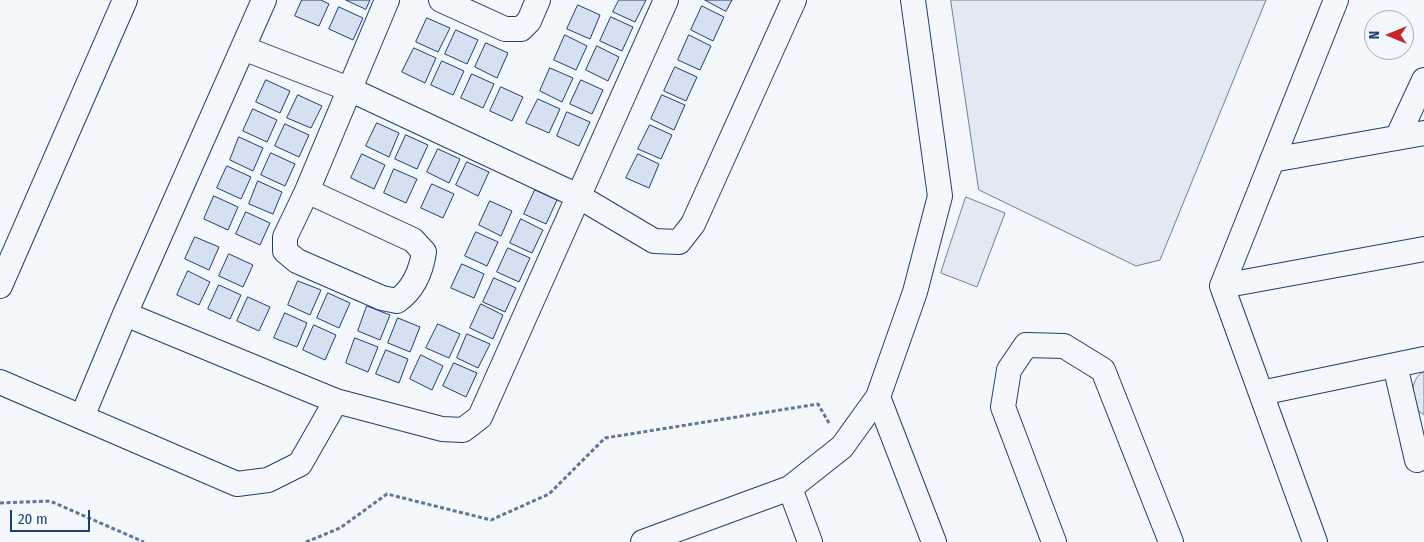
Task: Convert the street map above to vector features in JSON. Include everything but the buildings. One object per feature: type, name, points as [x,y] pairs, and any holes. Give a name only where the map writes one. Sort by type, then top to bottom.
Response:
[{"type":"street","points":[[0,286],[125,0]]},
{"type":"street","points":[[82,417],[125,314],[264,0]]},
{"type":"street","points":[[307,191],[413,240],[424,252],[422,267],[409,292],[397,301],[382,298],[297,261],[285,251],[285,237],[307,191],[387,0]]},
{"type":"street","points":[[441,0],[505,29],[521,29],[529,21],[538,0]]},
{"type":"street","points":[[125,314],[336,401],[442,428],[463,430],[480,417],[666,0]]},
{"type":"street","points":[[243,48],[349,89],[578,196],[654,241],[679,242],[693,224],[794,0]]},
{"type":"street","points":[[643,542],[790,488],[842,447],[878,397],[915,292],[940,196],[913,0]]},
{"type":"street","points":[[1315,542],[1222,286],[1336,0]]},
{"type":"street","points":[[1397,138],[1424,80]]},
{"type":"street","points":[[1272,160],[1424,133]]},
{"type":"street","points":[[1222,286],[1424,249]]},
{"type":"street","points":[[1054,542],[1002,407],[1009,370],[1026,345],[1064,346],[1102,370],[1171,542]]},
{"type":"street","points":[[1261,392],[1424,359]]},
{"type":"street","points":[[1395,365],[1418,432],[1417,460]]},
{"type":"street","points":[[0,382],[237,484],[268,480],[300,464],[336,401]]},
{"type":"street","points":[[878,397],[934,542]]},
{"type":"street","points":[[790,488],[810,542]]},
{"type":"path","points":[[306,542],[340,528],[387,494],[491,520],[549,494],[605,438],[818,404],[842,447]]},
{"type":"path","points":[[0,503],[50,501],[144,542]]},
{"type":"shaded area","points":[[951,0],[1266,0],[1160,260],[1136,266],[979,190]]},
{"type":"shaded area","points":[[966,197],[1005,213],[977,287],[941,273]]},
{"type":"shaded area","points":[[1424,371],[1424,415],[1416,409],[1413,388],[1416,379]]}]
